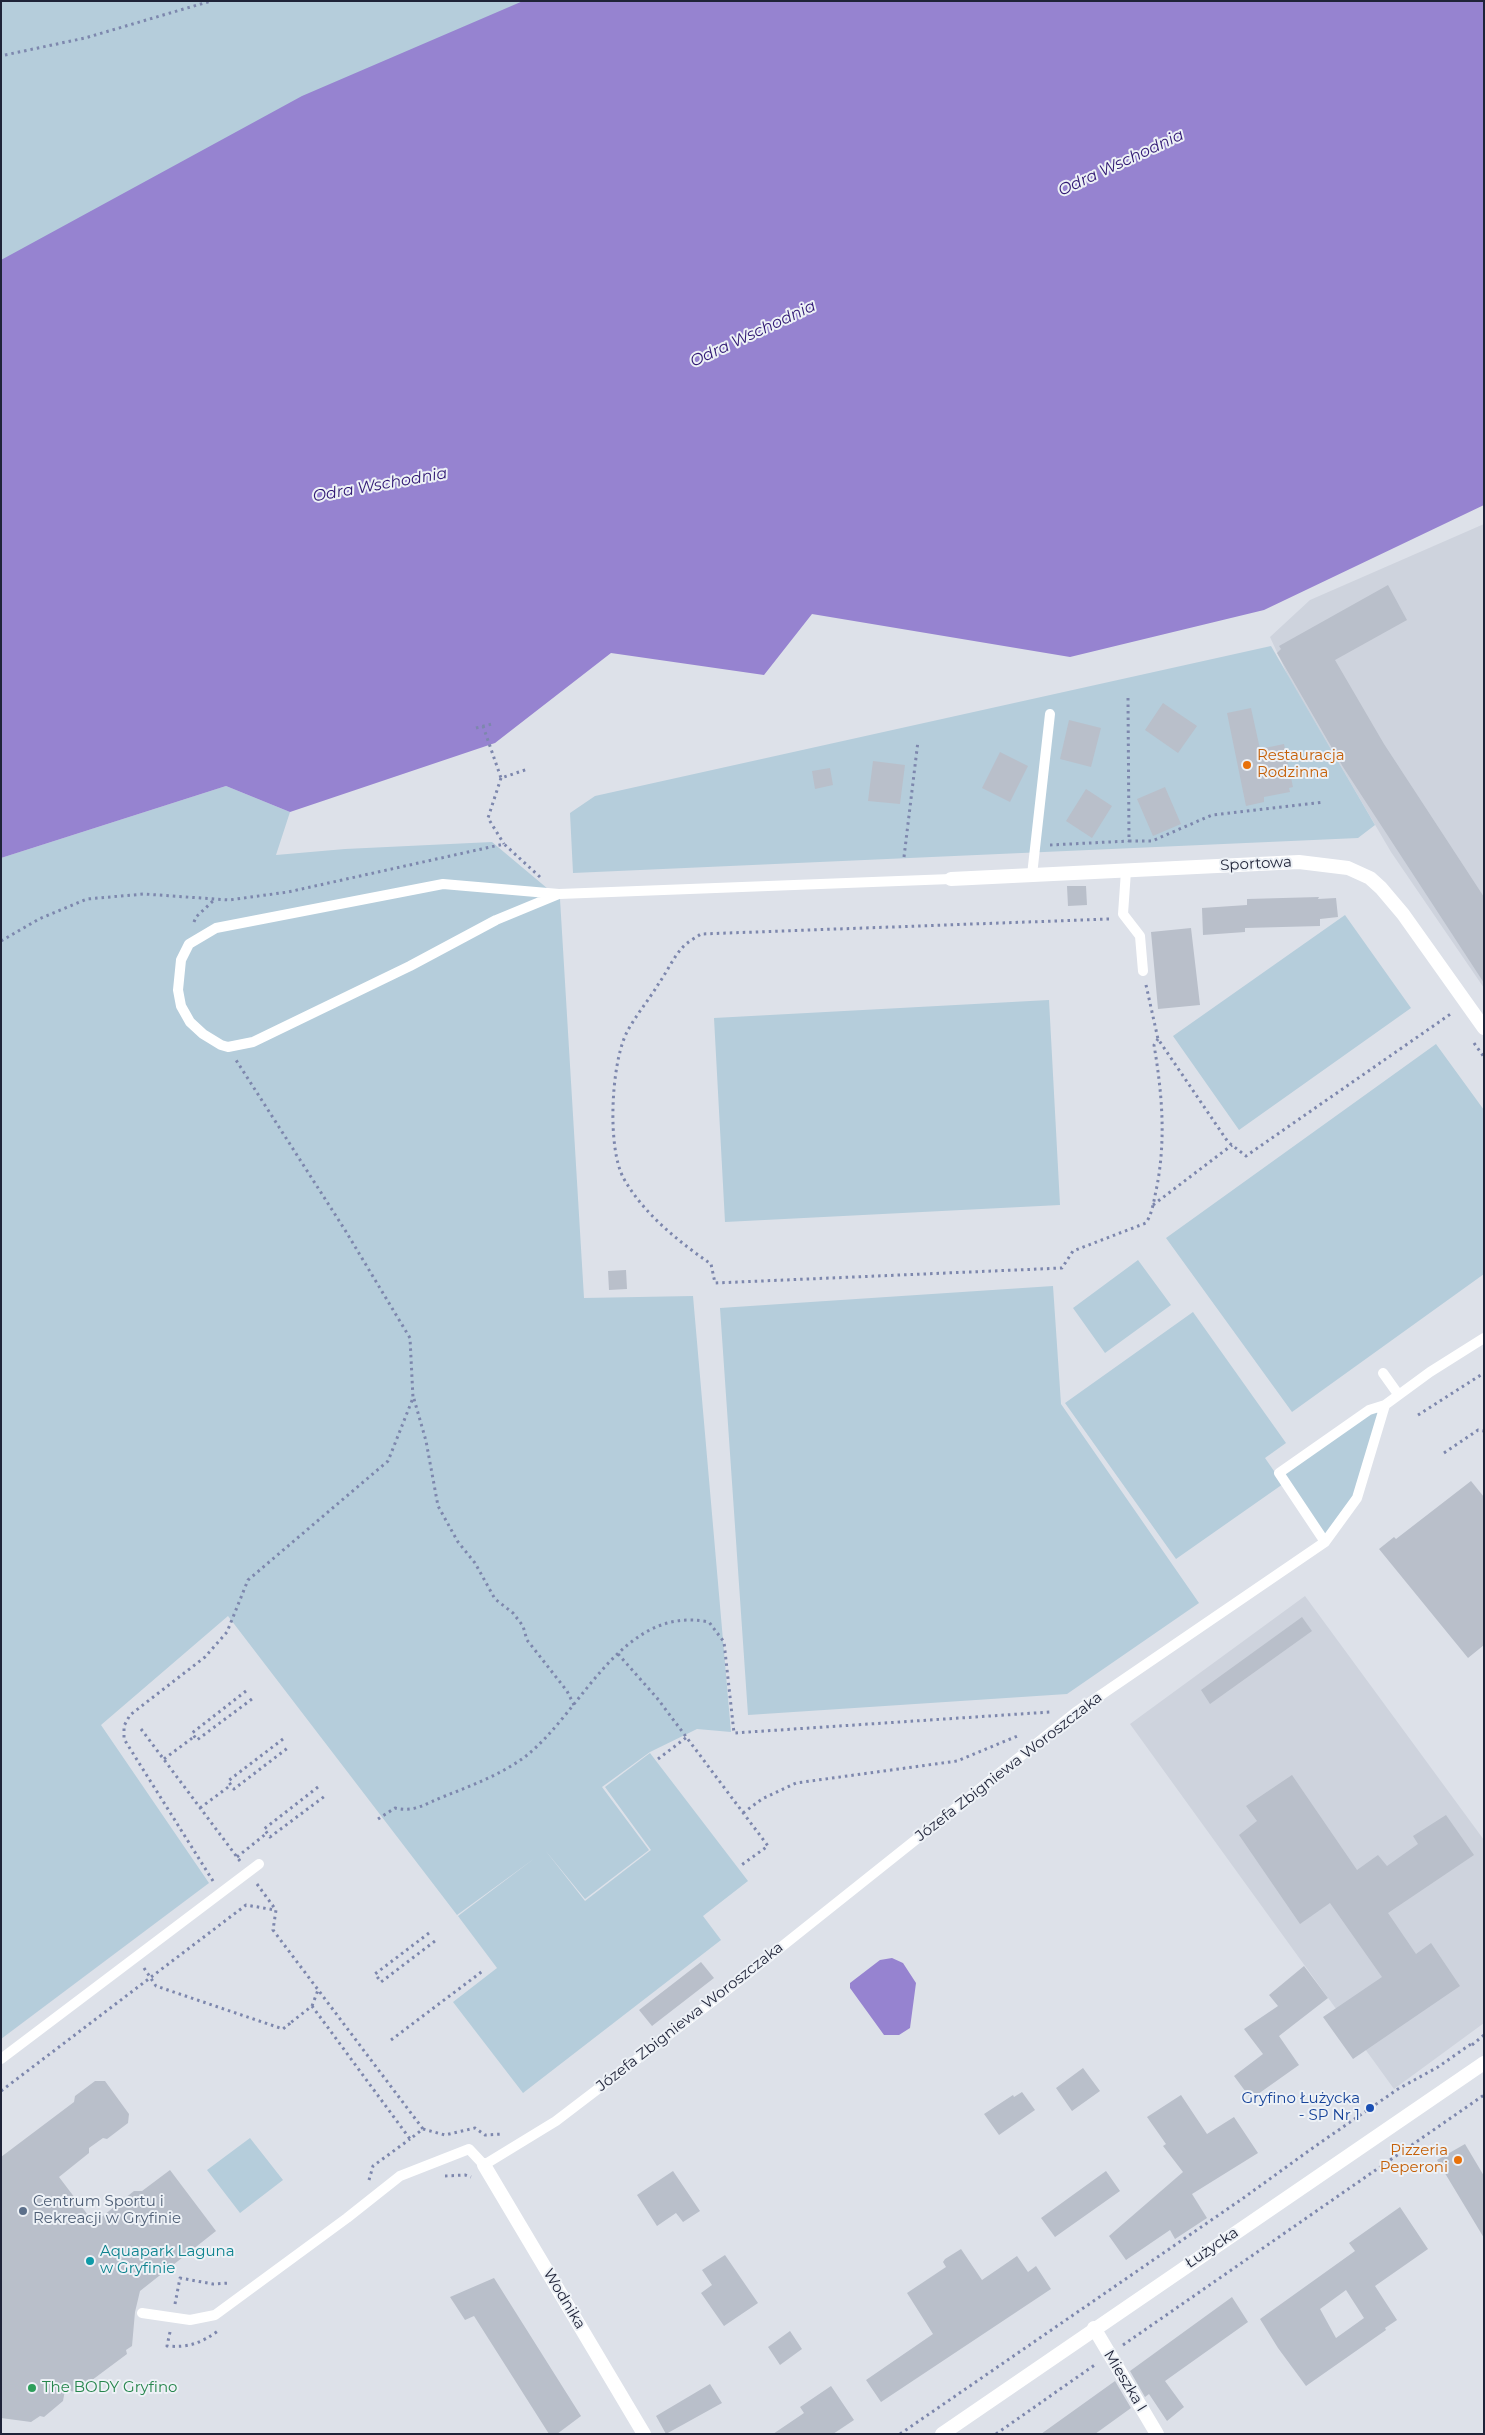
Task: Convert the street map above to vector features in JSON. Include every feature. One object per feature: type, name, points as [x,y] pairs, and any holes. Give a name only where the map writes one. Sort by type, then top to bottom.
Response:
[{"type":"street","name":"Sportowa","points":[[951,878],[1299,862],[1324,864],[1359,873],[1370,878],[1390,896],[1484,1028]]},
{"type":"street","name":"Łużycka","points":[[942,2434],[1094,2328],[1484,2063]]},
{"type":"street","name":"Wodnika","points":[[484,2165],[644,2434]]},
{"type":"street","name":"Mieszka I","points":[[1094,2328],[1157,2434]]},
{"type":"lane","points":[[1032,875],[1050,714]]},
{"type":"lane","points":[[1126,871],[1123,914],[1140,936],[1143,971]]},
{"type":"lane","points":[[559,894],[496,920],[410,966],[253,1042],[228,1047],[203,1034],[190,1022],[181,1006],[178,990],[181,960],[189,944],[216,928],[443,884],[559,894],[951,878]]},
{"type":"lane","points":[[1325,1542],[1279,1474],[1369,1410],[1385,1405],[1398,1394],[1484,1338]]},
{"type":"lane","points":[[1384,1374],[1398,1394]]},
{"type":"lane","name":"Józefa Zbigniewa Woroszczaka","points":[[484,2165],[554,2123],[721,1995],[1076,1712],[1325,1542],[1357,1498],[1385,1405]]},
{"type":"lane","points":[[1,2060],[259,1864]]},
{"type":"lane","points":[[142,2313],[190,2320],[215,2315],[347,2218],[400,2176],[469,2149],[484,2165]]},
{"type":"path","points":[[5,55],[85,38],[211,1]]},
{"type":"path","points":[[1128,698],[1129,841]]},
{"type":"path","points":[[476,728],[492,724]]},
{"type":"path","points":[[483,726],[501,778],[488,818],[504,844],[559,894]]},
{"type":"path","points":[[904,857],[918,741]]},
{"type":"path","points":[[501,778],[528,769]]},
{"type":"path","points":[[1034,845],[1152,841],[1212,815],[1324,802]]},
{"type":"path","points":[[1,941],[39,919],[87,899],[144,894],[229,900],[288,892],[504,844]]},
{"type":"path","points":[[1126,918],[701,934],[682,947],[626,1035],[615,1077],[614,1148],[624,1179],[642,1204],[686,1247],[711,1264],[715,1283],[1062,1268],[1073,1251],[1146,1223],[1153,1205],[1163,1136],[1161,1086],[1154,1045],[1158,1039]]},
{"type":"path","points":[[1143,971],[1158,1039],[1232,1145],[1246,1156],[1453,1013]]},
{"type":"path","points":[[1447,1005],[1458,1020]]},
{"type":"path","points":[[1473,1042],[1484,1057]]},
{"type":"path","points":[[228,1047],[345,1230],[410,1338],[413,1398],[426,1441],[438,1506],[458,1542],[475,1563],[495,1599],[512,1613],[523,1626],[527,1640],[567,1691],[574,1705]]},
{"type":"path","points":[[1153,1205],[1232,1145]]},
{"type":"path","points":[[1418,1415],[1484,1373]]},
{"type":"path","points":[[220,1893],[124,1740],[124,1726],[130,1715],[205,1657],[227,1632],[248,1580],[388,1460],[413,1398]]},
{"type":"path","points":[[1444,1453],[1478,1430],[1484,1431]]},
{"type":"path","points":[[378,1819],[395,1808],[408,1811],[485,1780],[514,1764],[539,1744],[618,1654],[655,1626],[681,1619],[709,1622],[724,1642],[734,1733],[1076,1712]]},
{"type":"path","points":[[618,1654],[656,1698],[768,1846],[740,1866]]},
{"type":"path","points":[[246,1691],[192,1732],[194,1736],[198,1740],[252,1699]]},
{"type":"path","points":[[140,1728],[276,1910],[273,1930],[423,2129],[445,2135],[475,2128],[484,2136],[508,2133]]},
{"type":"path","points":[[744,1813],[762,1799],[796,1783],[957,1761],[1021,1735]]},
{"type":"path","points":[[164,1759],[194,1736]]},
{"type":"path","points":[[658,1759],[686,1738]]},
{"type":"path","points":[[283,1739],[228,1781],[234,1789],[289,1747]]},
{"type":"path","points":[[200,1808],[231,1785]]},
{"type":"path","points":[[318,1788],[264,1829],[270,1837],[325,1796]]},
{"type":"path","points":[[237,1857],[267,1833]]},
{"type":"path","points":[[1,2091],[246,1905],[276,1910]]},
{"type":"path","points":[[429,1933],[375,1974],[381,1982],[436,1941]]},
{"type":"path","points":[[136,1958],[156,1986],[283,2028],[290,2026],[312,2006],[318,1990]]},
{"type":"path","points":[[391,2040],[484,1970]]},
{"type":"path","points":[[312,2006],[410,2138]]},
{"type":"path","points":[[900,2434],[1242,2199],[1354,2119],[1398,2089],[1438,2067],[1471,2044]]},
{"type":"path","points":[[996,2434],[1484,2095]]},
{"type":"path","points":[[364,2187],[370,2178],[373,2166],[423,2129]]},
{"type":"path","points":[[437,2179],[465,2174],[478,2180]]},
{"type":"path","points":[[225,2326],[191,2346],[167,2346],[180,2278],[213,2284],[228,2284],[236,2281]]},
{"type":"shaded area","points":[[1,1],[591,1],[1,273]]},
{"type":"shaded area","points":[[1484,524],[1484,988],[1391,852],[1288,676],[1270,637],[1310,600]]},
{"type":"shaded area","points":[[1271,646],[1375,825],[1358,838],[573,873],[570,813],[595,796]]},
{"type":"shaded area","points":[[226,786],[290,812],[276,855],[345,849],[492,842],[560,899],[584,1298],[693,1296],[731,1732],[697,1729],[650,1752],[602,1787],[649,1850],[585,1899],[545,1850],[585,1901],[651,1850],[605,1787],[650,1753],[748,1881],[703,1916],[721,1940],[523,2093],[453,2002],[497,1968],[458,1916],[535,1858],[457,1915],[228,1616],[101,1725],[209,1883],[1,2039],[1,858]]},
{"type":"shaded area","points":[[1345,915],[1411,1008],[1239,1130],[1173,1036]]},
{"type":"shaded area","points":[[1049,1000],[1060,1205],[725,1222],[714,1018]]},
{"type":"shaded area","points":[[1436,1044],[1484,1110],[1484,1274],[1292,1412],[1166,1238]]},
{"type":"shaded area","points":[[1138,1260],[1171,1305],[1105,1353],[1073,1308]]},
{"type":"shaded area","points":[[1053,1286],[1061,1404],[1199,1603],[1067,1694],[748,1715],[720,1308]]},
{"type":"shaded area","points":[[1193,1312],[1286,1443],[1265,1458],[1283,1484],[1176,1559],[1065,1403]]},
{"type":"shaded area","points":[[1385,1405],[1357,1498],[1325,1542],[1279,1473]]},
{"type":"shaded area","points":[[1305,1596],[1484,1840],[1484,2023],[1394,2089],[1130,1724]]},
{"type":"shaded area","points":[[250,2138],[283,2180],[240,2213],[207,2170]]},
{"type":"water","name":"Odra Wschodnia","points":[[523,1],[1484,1],[1484,505],[1264,610],[1070,657],[812,614],[764,675],[611,653],[495,743],[290,812],[226,786],[1,858],[1,260],[302,96]]},
{"type":"water","points":[[892,1958],[903,1963],[916,1983],[910,2028],[899,2035],[884,2035],[850,1988],[850,1983],[880,1960]]},
{"type":"building","points":[[1388,585],[1407,620],[1335,660],[1384,744],[1484,897],[1484,983],[1343,767],[1277,653],[1281,649],[1279,646]]},
{"type":"building","points":[[1163,703],[1197,726],[1178,753],[1145,730]]},
{"type":"building","points":[[1251,708],[1260,749],[1284,744],[1293,787],[1289,788],[1290,792],[1264,797],[1264,802],[1246,806],[1227,713]]},
{"type":"building","points":[[1069,720],[1101,728],[1091,767],[1060,759]]},
{"type":"building","points":[[1000,752],[1028,766],[1010,802],[982,788]]},
{"type":"building","points":[[873,761],[905,765],[900,804],[868,801]]},
{"type":"building","points":[[830,768],[833,785],[815,789],[812,771]]},
{"type":"building","points":[[1165,787],[1181,824],[1153,836],[1137,799]]},
{"type":"building","points":[[1086,789],[1112,806],[1092,838],[1066,821]]},
{"type":"building","points":[[1067,886],[1086,886],[1087,905],[1068,906]]},
{"type":"building","points":[[1319,897],[1318,899],[1336,898],[1338,917],[1320,919],[1320,926],[1245,928],[1245,932],[1203,935],[1202,908],[1247,905],[1247,899]]},
{"type":"building","points":[[1191,928],[1200,1005],[1158,1009],[1151,932]]},
{"type":"building","points":[[626,1270],[627,1289],[609,1290],[608,1271]]},
{"type":"building","points":[[1471,1481],[1484,1497],[1484,1645],[1468,1658],[1379,1549],[1394,1537],[1396,1539]]},
{"type":"building","points":[[1302,1617],[1312,1631],[1210,1704],[1201,1690]]},
{"type":"building","points":[[1292,1775],[1357,1870],[1378,1855],[1387,1866],[1418,1844],[1413,1836],[1446,1815],[1474,1855],[1388,1913],[1416,1954],[1431,1943],[1460,1986],[1353,2059],[1323,2017],[1382,1977],[1330,1903],[1300,1924],[1239,1835],[1257,1821],[1246,1806]]},
{"type":"building","points":[[701,1962],[714,1978],[652,2026],[639,2010]]},
{"type":"building","points":[[1304,1966],[1328,1998],[1279,2036],[1299,2065],[1251,2099],[1234,2076],[1263,2054],[1244,2029],[1278,2006],[1269,1995]]},
{"type":"building","points":[[1083,2068],[1100,2091],[1072,2111],[1056,2088]]},
{"type":"building","name":"Aquapark Laguna w Gryfinie","points":[[95,2081],[105,2081],[129,2114],[128,2123],[107,2139],[103,2138],[89,2148],[89,2153],[59,2177],[94,2223],[134,2191],[142,2191],[170,2170],[216,2231],[140,2291],[135,2312],[132,2346],[126,2350],[127,2354],[76,2392],[65,2390],[63,2401],[44,2417],[40,2416],[31,2422],[1,2418],[1,2157],[74,2102],[75,2096]]},
{"type":"building","points":[[1022,2092],[1035,2110],[999,2135],[984,2114],[1013,2095],[1014,2097]]},
{"type":"building","points":[[1181,2095],[1207,2134],[1234,2117],[1258,2153],[1192,2194],[1207,2218],[1175,2239],[1170,2230],[1126,2260],[1109,2236],[1183,2172],[1163,2146],[1166,2144],[1147,2117]]},
{"type":"building","points":[[1465,2144],[1484,2176],[1484,2238],[1437,2160]]},
{"type":"building","points":[[673,2171],[700,2211],[683,2222],[676,2213],[657,2226],[637,2195]]},
{"type":"building","points":[[1106,2171],[1120,2191],[1055,2237],[1041,2218]]},
{"type":"building","points":[[1400,2207],[1428,2249],[1375,2286],[1397,2320],[1385,2328],[1386,2330],[1306,2386],[1278,2348],[1260,2319],[1355,2251],[1349,2243]],"holes":[[[1346,2290],[1364,2318],[1336,2338],[1320,2309]]]},
{"type":"building","points":[[961,2249],[982,2280],[1017,2256],[1028,2272],[1036,2266],[1051,2289],[881,2402],[866,2380],[933,2334],[907,2293],[946,2267],[943,2262],[945,2259]]},
{"type":"building","points":[[725,2255],[758,2303],[724,2326],[701,2293],[712,2285],[702,2270]]},
{"type":"building","points":[[494,2278],[581,2416],[557,2434],[549,2434],[474,2316],[465,2320],[450,2297]]},
{"type":"building","points":[[1232,2297],[1248,2322],[1165,2381],[1184,2407],[1167,2421],[1149,2394],[1145,2397],[1130,2371]]},
{"type":"building","points":[[790,2331],[802,2349],[780,2365],[768,2347]]},
{"type":"building","points":[[1115,2381],[1131,2408],[1095,2434],[1041,2434]]},
{"type":"building","points":[[710,2384],[722,2403],[666,2434],[656,2416]]},
{"type":"building","points":[[831,2386],[854,2420],[833,2434],[773,2434],[804,2413],[800,2407]]},
{"type":"place","name":"Restauracja Rodzinna","points":[[1247,765]]},
{"type":"place","name":"Gryfino Łużycka - SP Nr 1","points":[[1370,2108]]},
{"type":"place","name":"Pizzeria Peperoni","points":[[1458,2160]]},
{"type":"place","name":"Centrum Sportu i Rekreacji w Gryfinie","points":[[23,2211]]},
{"type":"place","name":"Aquapark Laguna w Gryfinie","points":[[90,2261]]},
{"type":"place","name":"The BODY Gryfino","points":[[32,2388]]}]
